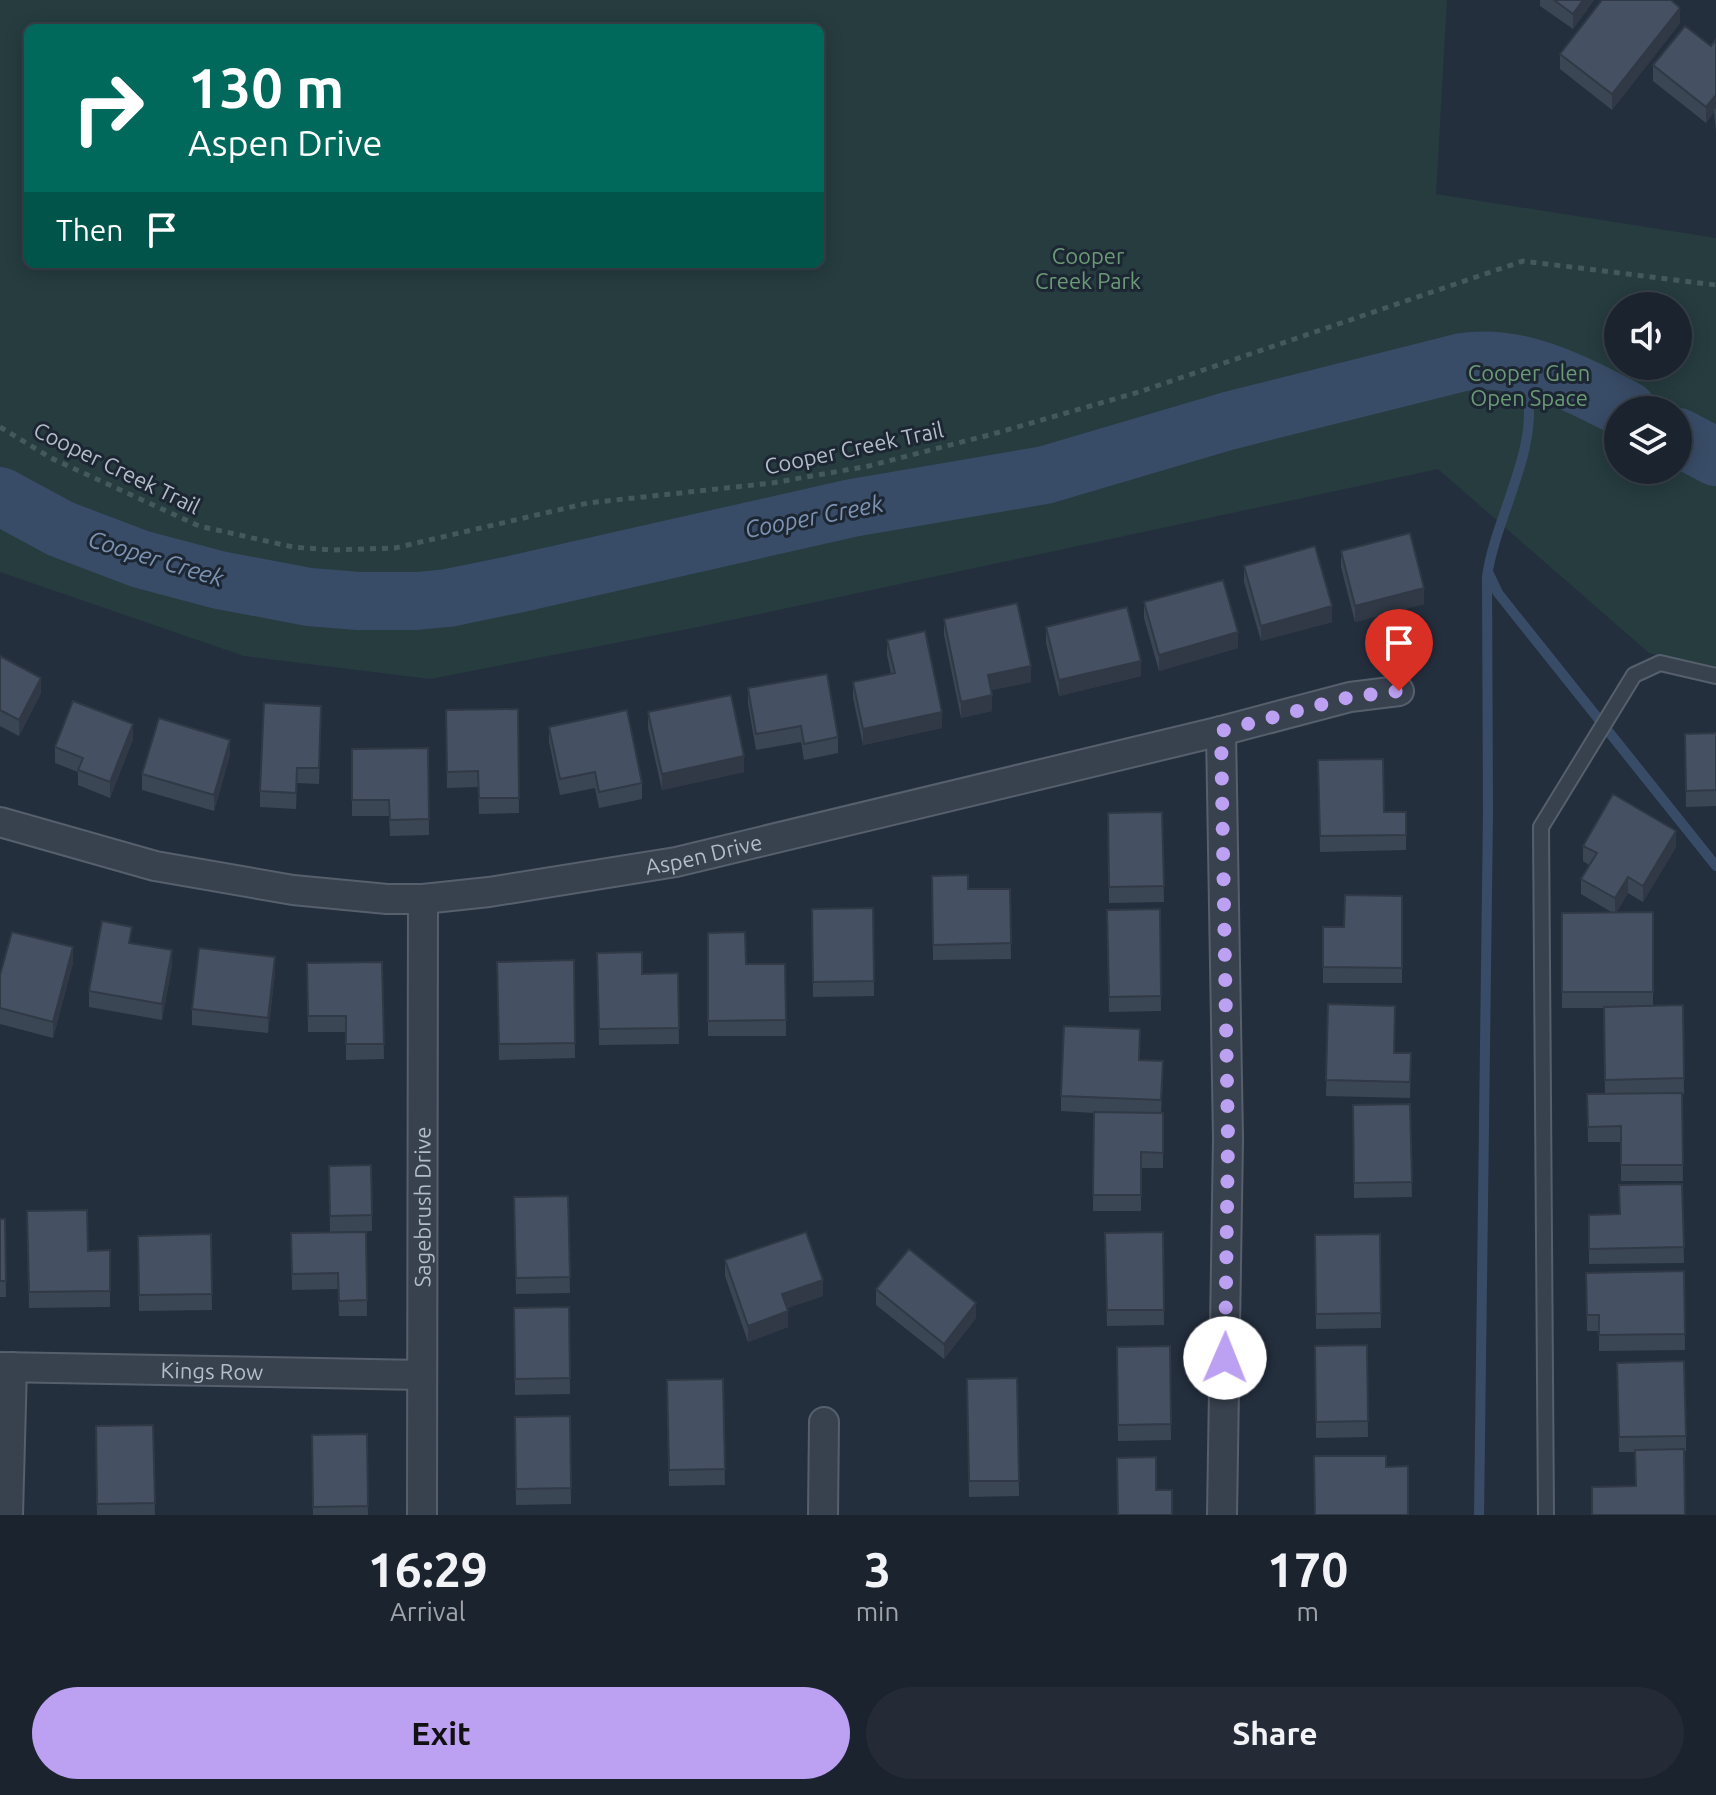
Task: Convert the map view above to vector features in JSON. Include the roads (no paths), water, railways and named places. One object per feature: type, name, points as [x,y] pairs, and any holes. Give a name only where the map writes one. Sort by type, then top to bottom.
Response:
[{"type":"street","name":"Aspen Drive","points":[[0,822],[170,869],[293,890],[387,899],[423,899],[489,892],[676,862],[1350,697],[1399,691]]},
{"type":"street","points":[[1221,731],[1228,1139],[1222,1515]]},
{"type":"street","name":"Sagebrush Drive","points":[[422,1515],[423,899]]},
{"type":"street","points":[[6,1367],[8,1515]]},
{"type":"street","name":"Kings Row","points":[[6,1367],[422,1375]]},
{"type":"street","points":[[823,1515],[824,1422]]},
{"type":"lane","points":[[1546,1515],[1541,827],[1634,675],[1660,663],[1716,676]]},
{"type":"waterway","name":"Cooper Creek","points":[[0,496],[61,529],[140,559],[219,580],[309,597],[416,601],[448,598],[516,584],[852,508],[1045,475],[1228,421],[1463,362],[1485,360],[1527,366],[1604,399]]},
{"type":"waterway","points":[[1479,1515],[1488,812],[1487,577],[1527,438],[1527,393],[1517,363]]},
{"type":"waterway","name":"Cooper Creek","points":[[1692,444],[1716,457]]},
{"type":"waterway","points":[[1489,574],[1498,593],[1716,866]]},
{"type":"park label","name":"Cooper Creek Park","points":[[1088,268]]},
{"type":"park label","name":"Cooper Glen Open Space","points":[[1529,386]]}]
